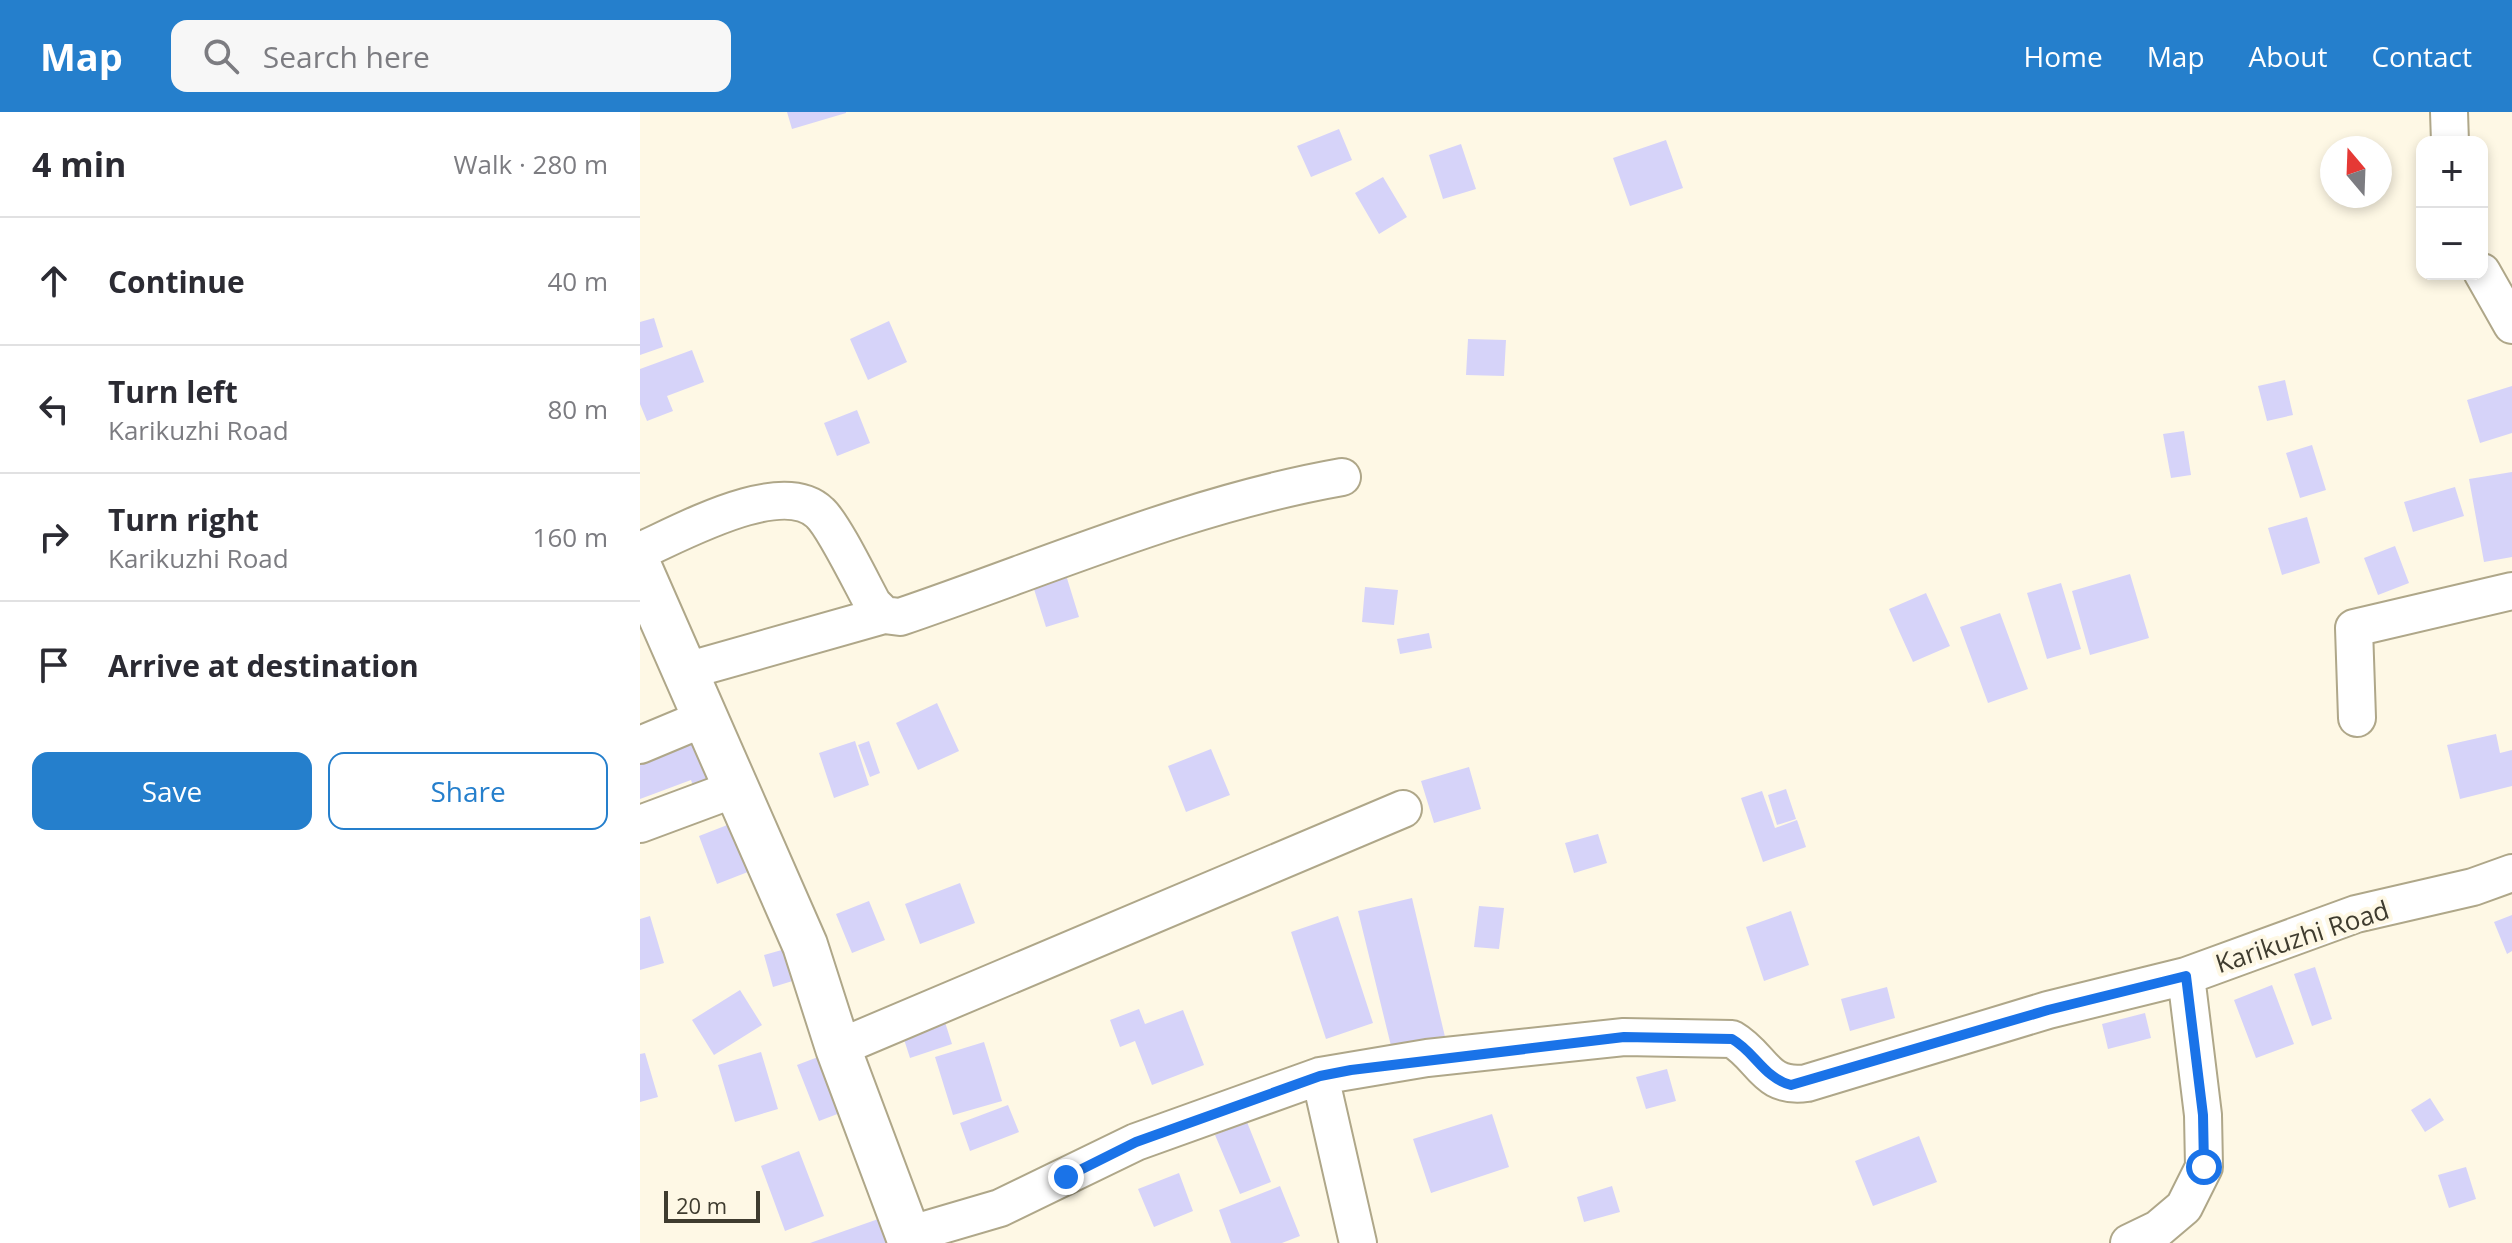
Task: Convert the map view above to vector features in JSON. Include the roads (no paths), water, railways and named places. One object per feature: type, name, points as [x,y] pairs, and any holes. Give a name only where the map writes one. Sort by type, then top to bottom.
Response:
[{"type":"main road","points":[[640,569],[805,945],[838,1048],[910,1239]]},
{"type":"street","points":[[2449,112],[2450,136]]},
{"type":"street","points":[[2487,280],[2512,325]]},
{"type":"street","points":[[686,671],[884,615],[900,617],[1091,546],[1217,506],[1288,486],[1342,477]]},
{"type":"street","points":[[640,551],[767,501],[796,499],[820,513],[873,604],[884,615]]},
{"type":"street","points":[[2357,718],[2354,628],[2512,591]]},
{"type":"street","points":[[640,745],[707,717]]},
{"type":"street","points":[[640,824],[737,788]]},
{"type":"street","points":[[838,1048],[1403,809]]},
{"type":"street","name":"Karikuzhi Road","points":[[910,1239],[1000,1208],[1136,1142],[1200,1122],[1320,1076],[1427,1058],[1624,1037],[1732,1039],[1746,1047],[1777,1081],[1791,1085],[2048,1010],[2186,976],[2356,914],[2473,887],[2512,873]]},
{"type":"street","points":[[2129,1243],[2158,1229],[2184,1207],[2204,1167],[2203,1115],[2186,976]]},
{"type":"street","points":[[1320,1076],[1358,1243]]}]
